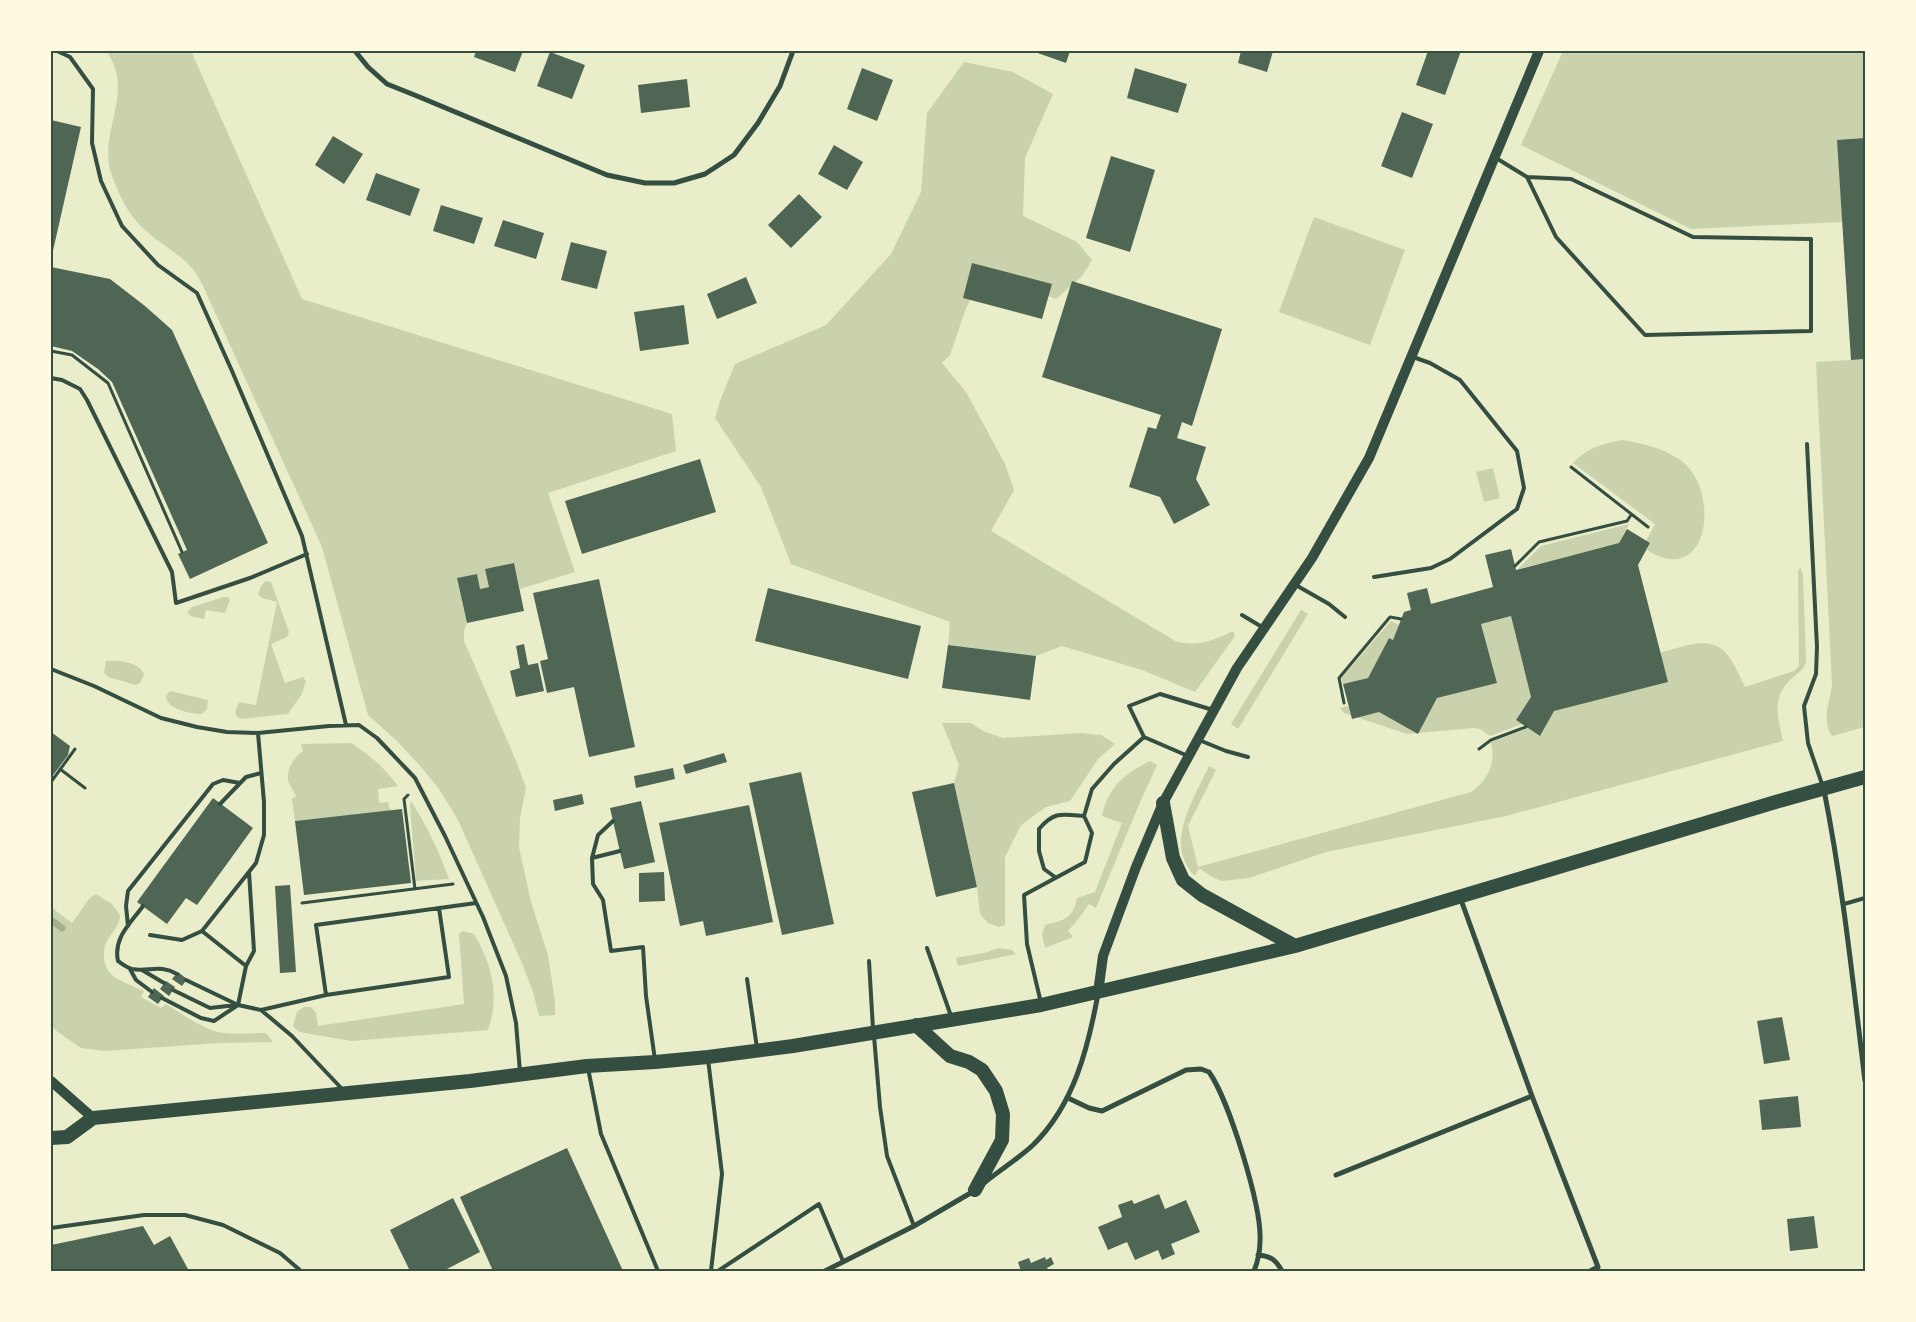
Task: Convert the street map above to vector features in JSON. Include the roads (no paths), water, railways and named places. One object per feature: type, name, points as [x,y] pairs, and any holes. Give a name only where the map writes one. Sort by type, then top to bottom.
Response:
[{"type":"highway","points":[[51,1138],[67,1136],[93,1118],[346,1093],[587,1066],[708,1057],[952,1021],[1041,1005],[1294,946],[1865,777]]},
{"type":"highway","points":[[1163,803],[1173,858],[1183,880],[1202,895],[1294,946]]},
{"type":"highway","points":[[916,1026],[950,1056],[969,1062],[982,1070],[996,1090],[1003,1114],[1002,1140],[975,1190]]},
{"type":"main road","points":[[1098,993],[1103,956],[1132,876],[1163,803],[1237,668],[1312,558],[1369,458],[1538,51]]},
{"type":"main road","points":[[51,1080],[93,1118]]},
{"type":"street","points":[[355,51],[368,68],[387,84],[607,174],[645,183],[674,183],[705,174],[734,155],[758,123],[780,86],[793,51]]},
{"type":"street","points":[[1824,789],[1844,904],[1865,1081]]},
{"type":"street","points":[[1460,896],[1532,1096],[1598,1267],[1590,1271]]},
{"type":"street","points":[[825,1271],[914,1226],[975,1190],[1033,1145],[1068,1098],[1091,1031],[1098,993]]},
{"type":"street","points":[[1068,1098],[1096,1111],[1102,1111],[1186,1070],[1201,1069],[1209,1072],[1224,1102],[1248,1173],[1261,1240],[1254,1271]]},
{"type":"street","points":[[1336,1175],[1532,1096]]},
{"type":"street","points":[[1258,1255],[1271,1257],[1282,1271]]},
{"type":"lane","points":[[56,51],[70,57],[93,89],[92,143],[101,181],[122,226],[158,265],[197,294],[298,526],[307,554],[346,725]]},
{"type":"lane","points":[[1494,157],[1527,177],[1571,179],[1693,238],[1811,238],[1811,332],[1645,335],[1556,237],[1527,177]]},
{"type":"lane","points":[[1374,577],[1432,568],[1450,559],[1518,508],[1524,488],[1517,451],[1460,380],[1430,363],[1411,356]]},
{"type":"lane","points":[[51,378],[62,380],[80,389],[88,400],[172,572],[176,603],[250,578],[307,554]]},
{"type":"lane","points":[[1807,444],[1817,647],[1816,674],[1804,706],[1808,743],[1824,789]]},
{"type":"lane","points":[[1294,584],[1329,604],[1345,617]]},
{"type":"lane","points":[[1242,615],[1264,629]]},
{"type":"lane","points":[[51,669],[94,686],[161,718],[227,732],[258,733],[293,728],[358,725],[377,738],[415,778],[476,902],[506,976],[516,1023],[520,1074]]},
{"type":"lane","points":[[1188,756],[1144,737],[1129,706],[1160,694],[1214,710]]},
{"type":"lane","points":[[150,935],[182,940],[202,931],[256,863],[264,835],[262,773],[258,733]]},
{"type":"lane","points":[[1041,1005],[1027,944],[1024,895],[1085,862],[1092,833],[1084,816],[1092,789],[1114,764],[1144,737]]},
{"type":"lane","points":[[1197,740],[1248,757]]},
{"type":"lane","points":[[220,804],[246,777],[262,773]]},
{"type":"lane","points":[[128,926],[126,906],[128,891],[213,784],[223,780],[240,784]]},
{"type":"lane","points":[[1055,877],[1044,869],[1039,851],[1039,829],[1048,818],[1061,813],[1084,816]]},
{"type":"lane","points":[[613,821],[598,835],[592,858],[593,884],[603,900],[610,951],[643,947],[646,996],[656,1062]]},
{"type":"lane","points":[[592,858],[620,852]]},
{"type":"lane","points":[[162,998],[201,1018],[214,1021],[238,1005],[246,966],[254,951],[249,872]]},
{"type":"lane","points":[[1844,904],[1865,898]]},
{"type":"lane","points":[[326,995],[316,925],[476,902]]},
{"type":"lane","points":[[142,906],[118,940],[116,950],[118,960],[130,969],[136,980],[152,992]]},
{"type":"lane","points":[[186,980],[238,1005],[261,1010],[326,995],[449,977],[439,908]]},
{"type":"lane","points":[[202,931],[246,966]]},
{"type":"lane","points":[[927,948],[952,1021]]},
{"type":"lane","points":[[869,961],[879,1099],[887,1156],[914,1226]]},
{"type":"lane","points":[[130,969],[155,968],[170,970],[177,974]]},
{"type":"lane","points":[[142,970],[164,984]]},
{"type":"lane","points":[[747,979],[757,1051]]},
{"type":"lane","points":[[173,990],[210,1008],[238,1005]]},
{"type":"lane","points":[[261,1010],[292,1036],[346,1093]]},
{"type":"lane","points":[[708,1057],[722,1174],[710,1271]]},
{"type":"lane","points":[[587,1066],[601,1134],[658,1271]]},
{"type":"lane","points":[[718,1271],[818,1204],[843,1261]]},
{"type":"lane","points":[[51,1228],[144,1215],[185,1215],[223,1225],[280,1253],[301,1271]]},
{"type":"waterway","points":[[51,920],[62,928]]}]
